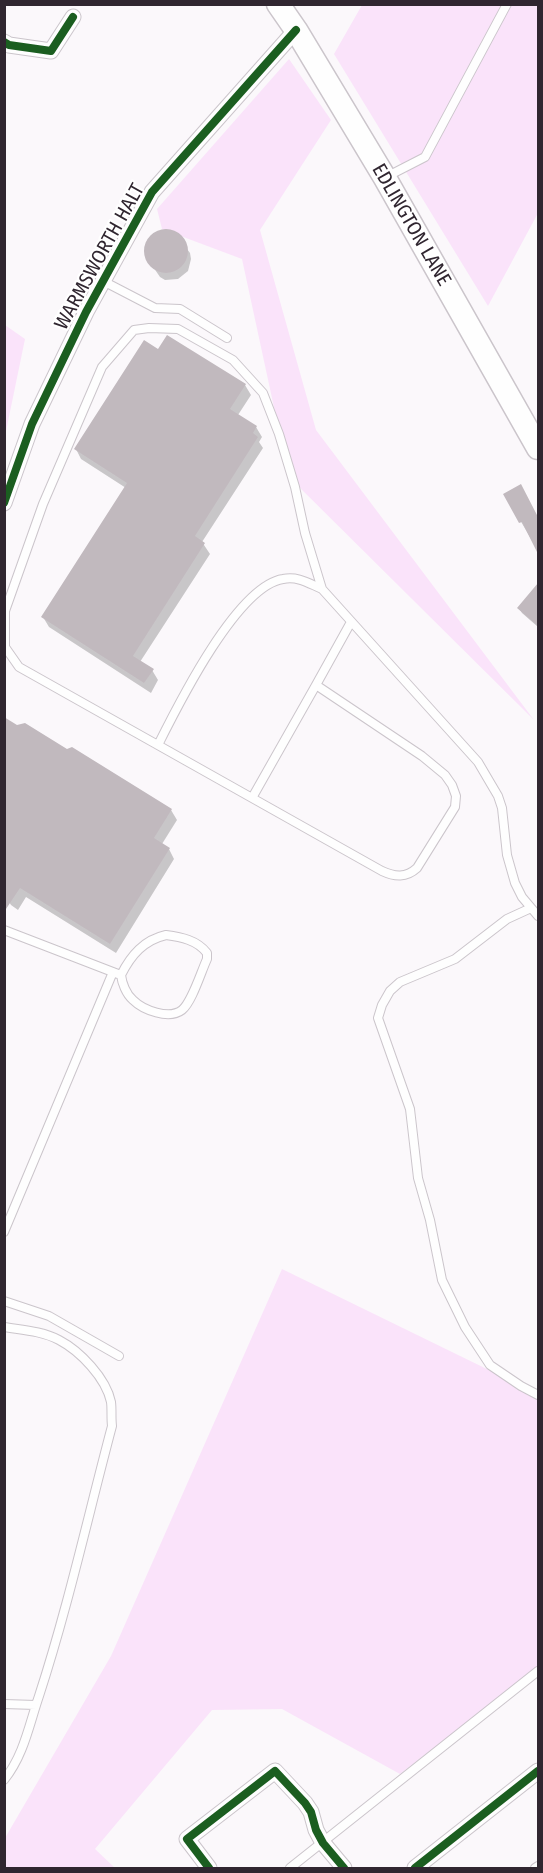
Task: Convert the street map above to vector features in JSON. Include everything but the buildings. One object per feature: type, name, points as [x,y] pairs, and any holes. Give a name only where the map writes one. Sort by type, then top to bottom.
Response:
[{"type":"main road","name":"EDLINGTON LANE","points":[[278,4],[385,178],[538,448]]},
{"type":"street","points":[[4,42],[9,45],[51,51],[73,17]]},
{"type":"street","name":"WARMSWORTH HALT","points":[[5,502],[32,424],[86,312],[152,192],[296,30]]},
{"type":"street","points":[[209,1869],[187,1839],[275,1770],[305,1803],[323,1843],[344,1869]]},
{"type":"street","points":[[415,1869],[537,1776]]},
{"type":"lane","points":[[385,178],[425,157],[507,4]]},
{"type":"lane","points":[[103,281],[155,308],[180,309],[227,338]]},
{"type":"lane","points":[[316,685],[422,756],[445,775],[452,785],[456,796],[456,807],[417,868],[411,873],[402,876],[382,871],[18,667],[4,647],[5,610],[43,504],[102,367],[134,330],[178,329],[233,360],[263,393],[279,434],[295,487],[305,533],[322,589],[478,762],[498,796],[502,808],[507,855],[515,882],[538,916]]},
{"type":"lane","points":[[158,745],[190,683],[236,615],[260,589],[280,579],[297,578],[322,589]]},
{"type":"lane","points":[[252,798],[351,622]]},
{"type":"lane","points":[[531,908],[507,919],[455,959],[400,982],[390,991],[378,1018],[410,1109],[418,1178],[430,1220],[442,1280],[465,1327],[490,1365],[538,1395]]},
{"type":"lane","points":[[4,930],[117,974],[132,1000],[158,1013],[180,1012],[187,1004],[207,959],[207,953],[198,944],[166,935],[145,943],[117,974],[4,1232]]},
{"type":"lane","points":[[4,1301],[49,1316],[119,1356]]},
{"type":"lane","points":[[4,1327],[35,1332],[58,1340],[74,1350],[102,1381],[111,1402],[112,1426],[60,1622],[26,1738],[15,1764],[4,1780]]},
{"type":"lane","points":[[290,1869],[538,1671]]},
{"type":"lane","points":[[4,1704],[36,1705]]},
{"type":"shaded area","points":[[362,5],[538,5],[538,213],[488,306],[334,54]]},
{"type":"shaded area","points":[[289,59],[331,120],[260,230],[316,430],[534,720],[289,477],[242,259],[162,229],[157,209]]},
{"type":"shaded area","points":[[5,325],[25,339],[5,436],[4,435]]},
{"type":"shaded area","points":[[282,1269],[538,1394],[538,1668],[400,1774],[282,1709],[212,1710],[95,1849],[115,1868],[5,1868],[5,1838],[111,1656]]},
{"type":"cycle path","points":[[4,42],[9,45],[51,51],[73,17]]},
{"type":"cycle path","points":[[4,503],[32,424],[86,312],[152,192],[296,30]]},
{"type":"cycle path","points":[[209,1868],[187,1839],[275,1771],[305,1803],[323,1843],[344,1868]]},
{"type":"cycle path","points":[[415,1868],[538,1771]]}]
